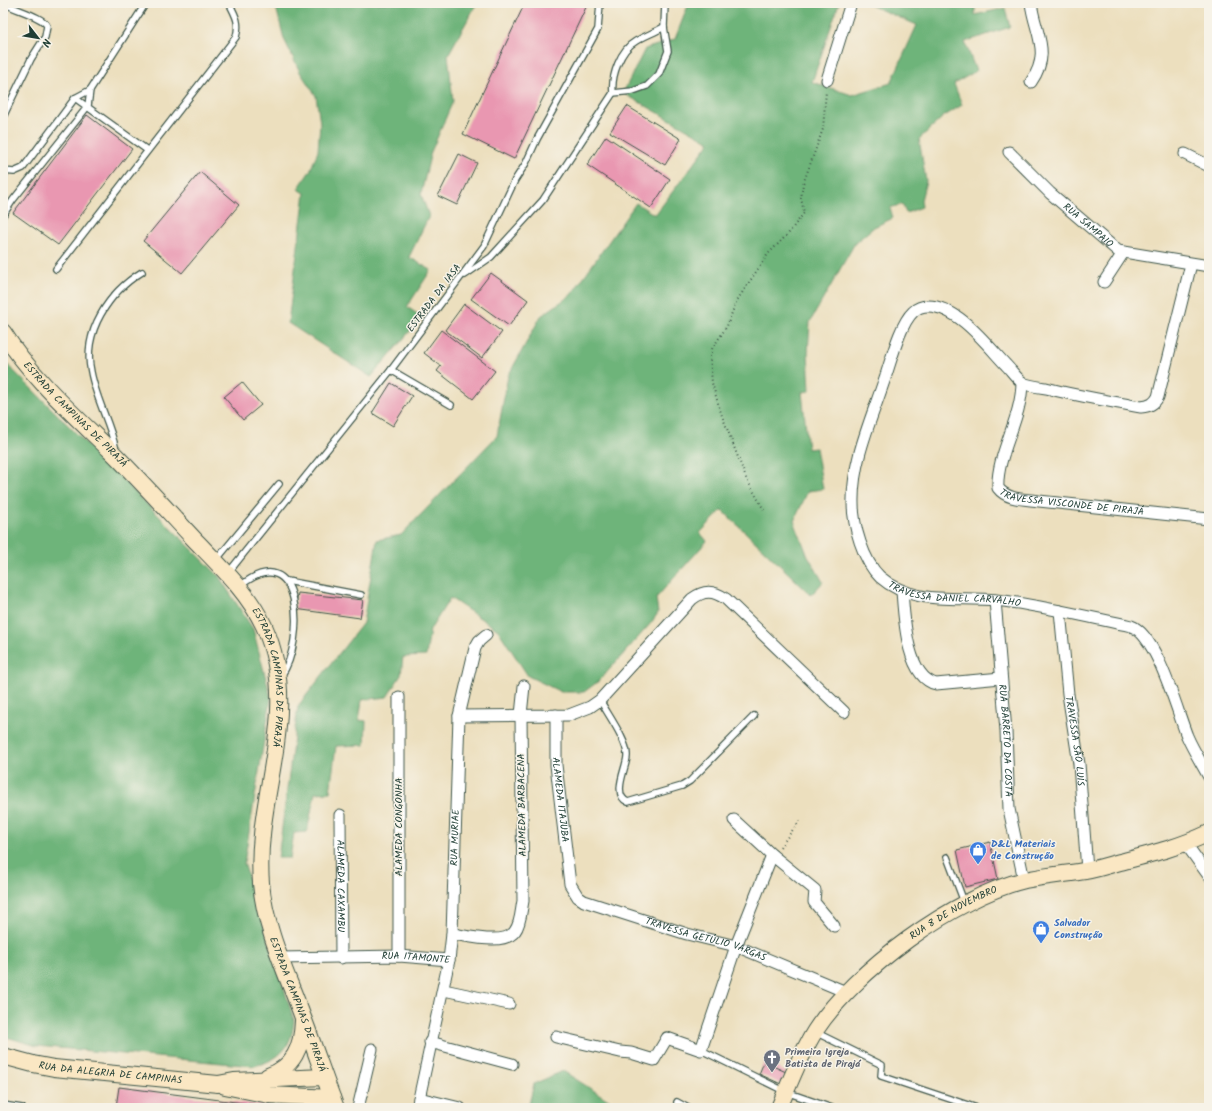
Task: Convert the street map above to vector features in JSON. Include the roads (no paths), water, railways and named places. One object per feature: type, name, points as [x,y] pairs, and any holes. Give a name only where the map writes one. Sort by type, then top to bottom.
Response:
[{"type":"main road","name":"ESTRADA CAMPINAS DE PIRAJÁ","points":[[3,332],[22,359],[52,393],[118,458],[228,573],[239,587],[264,627],[272,648],[278,679],[280,721],[263,826],[260,864],[265,904],[279,958],[334,1103]]},
{"type":"main road","name":"RUA 8 DE NOVEMBRO","points":[[779,1108],[814,1032],[846,992],[886,956],[928,926],[990,893],[1024,880],[1087,870],[1186,844],[1209,833]]},
{"type":"main road","points":[[253,1080],[264,1078],[286,1069],[296,1053],[300,1041],[302,1017]]},
{"type":"main road","name":"RUA DA ALEGRIA DE CAMPINAS","points":[[3,1056],[54,1068],[218,1084],[253,1080],[324,1076]]},
{"type":"main road","name":"RUA DA ALEGRIA DE CAMPINAS","points":[[218,1084],[233,1089],[334,1103]]},
{"type":"main road","points":[[284,1097],[304,1108]]},
{"type":"street","points":[[827,80],[851,3]]},
{"type":"street","points":[[1031,3],[1039,31],[1042,57],[1038,71],[1031,82]]},
{"type":"street","name":"RUA SAMPAIO","points":[[1009,152],[1050,193],[1113,248],[1123,253],[1209,266]]},
{"type":"street","points":[[1185,154],[1209,166]]},
{"type":"street","points":[[1104,282],[1123,253]]},
{"type":"street","points":[[1022,382],[1058,391],[1141,407],[1153,404],[1158,397],[1191,264]]},
{"type":"street","name":"TRAVESSA DANIEL CARVALHO","points":[[1022,382],[970,327],[948,311],[932,306],[920,307],[912,312],[896,344],[864,438],[855,475],[853,501],[854,523],[861,545],[874,571],[881,578],[902,591],[921,596],[954,600],[995,600],[1060,611],[1130,626],[1140,630],[1168,681],[1187,736],[1209,777]]},
{"type":"street","name":"TRAVESSA VISCONDE DE PIRAJÁ","points":[[1022,382],[1022,397],[1019,409],[1000,470],[998,488],[1003,493],[1013,498],[1039,502],[1209,519]]},
{"type":"street","points":[[902,591],[905,634],[914,661],[927,681],[936,684],[1001,678]]},
{"type":"street","points":[[460,716],[556,715],[569,714],[590,706],[600,700],[692,599],[699,594],[714,592],[726,599],[844,712]]},
{"type":"street","name":"RUA BARRETO DA COSTA","points":[[995,600],[1006,731],[1009,809],[1024,880]]},
{"type":"street","name":"TRAVESSA SÃO LUÍS","points":[[1060,611],[1068,694],[1078,764],[1087,870]]},
{"type":"street","name":"RUA MURIAE","points":[[449,960],[452,934],[460,716],[475,648],[479,641],[486,635]]},
{"type":"street","name":"ALAMEDA BARBACENA","points":[[452,934],[499,939],[510,936],[518,925],[523,901],[521,715],[524,686]]},
{"type":"street","name":"ALAMEDA CONGONHA","points":[[399,697],[399,956]]},
{"type":"street","name":"ALAMEDA ITAJUBA","points":[[556,715],[556,765],[570,884]]},
{"type":"street","name":"ALAMEDA CAXAMBU","points":[[340,815],[341,958]]},
{"type":"street","points":[[734,820],[772,855],[815,890],[814,902],[834,926]]},
{"type":"street","points":[[1186,844],[1209,876]]},
{"type":"street","points":[[556,1037],[630,1053],[654,1060],[667,1038],[701,1050],[736,946],[772,855]]},
{"type":"street","name":"TRAVESSA GETÚLIO VARGAS","points":[[570,884],[578,897],[584,901],[688,934],[736,946],[846,992]]},
{"type":"street","name":"RUA ITAMONTE","points":[[279,958],[399,956],[449,960],[444,990],[430,1042],[418,1103]]},
{"type":"street","points":[[444,990],[509,1004]]},
{"type":"street","points":[[430,1042],[512,1064]]},
{"type":"street","points":[[358,1108],[372,1049]]},
{"type":"street","points":[[418,1103],[460,1108]]},
{"type":"lane","points":[[3,116],[31,60],[45,37],[47,26],[44,20],[11,8],[4,3]]},
{"type":"lane","points":[[3,215],[13,200],[88,106],[90,90],[146,3]]},
{"type":"lane","points":[[56,269],[236,38],[239,27],[237,18],[229,3]]},
{"type":"lane","name":"ESTRADA DA IASA","points":[[228,573],[391,370],[484,246],[515,180],[526,163],[537,139],[598,29],[600,3]]},
{"type":"lane","points":[[612,93],[633,91],[647,86],[659,74],[668,51],[664,27],[665,3]]},
{"type":"lane","points":[[460,279],[491,257],[543,200],[612,93],[612,82],[618,65],[625,52],[634,42],[664,27]]},
{"type":"lane","points":[[3,171],[19,171],[29,162],[75,98],[90,90]]},
{"type":"lane","points":[[75,98],[148,150]]},
{"type":"lane","points":[[118,458],[114,438],[91,373],[90,350],[98,322],[110,299],[119,289],[142,272]]},
{"type":"lane","points":[[391,370],[451,405]]},
{"type":"lane","points":[[216,560],[279,484]]},
{"type":"lane","points":[[239,587],[259,574],[274,574],[287,581],[362,595]]},
{"type":"lane","points":[[278,679],[291,657],[295,636],[294,602],[291,588],[287,581]]},
{"type":"lane","points":[[600,700],[626,749],[626,763],[620,779],[622,796],[628,802],[682,786],[690,780],[754,716]]},
{"type":"lane","points":[[947,857],[965,905]]},
{"type":"lane","points":[[814,1032],[882,1065],[880,1076],[977,1108]]},
{"type":"lane","points":[[701,1050],[786,1092],[832,1108]]},
{"type":"lane","points":[[677,1102],[688,1108]]},
{"type":"lane","points":[[3,1105],[22,1108]]},
{"type":"place","name":"D&L Materiais de Construção","points":[[978,865]]},
{"type":"place","name":"Salvador Construção","points":[[1041,944]]},
{"type":"place","name":"Primeira Igreja Batista de Pirajá","points":[[772,1073]]}]
